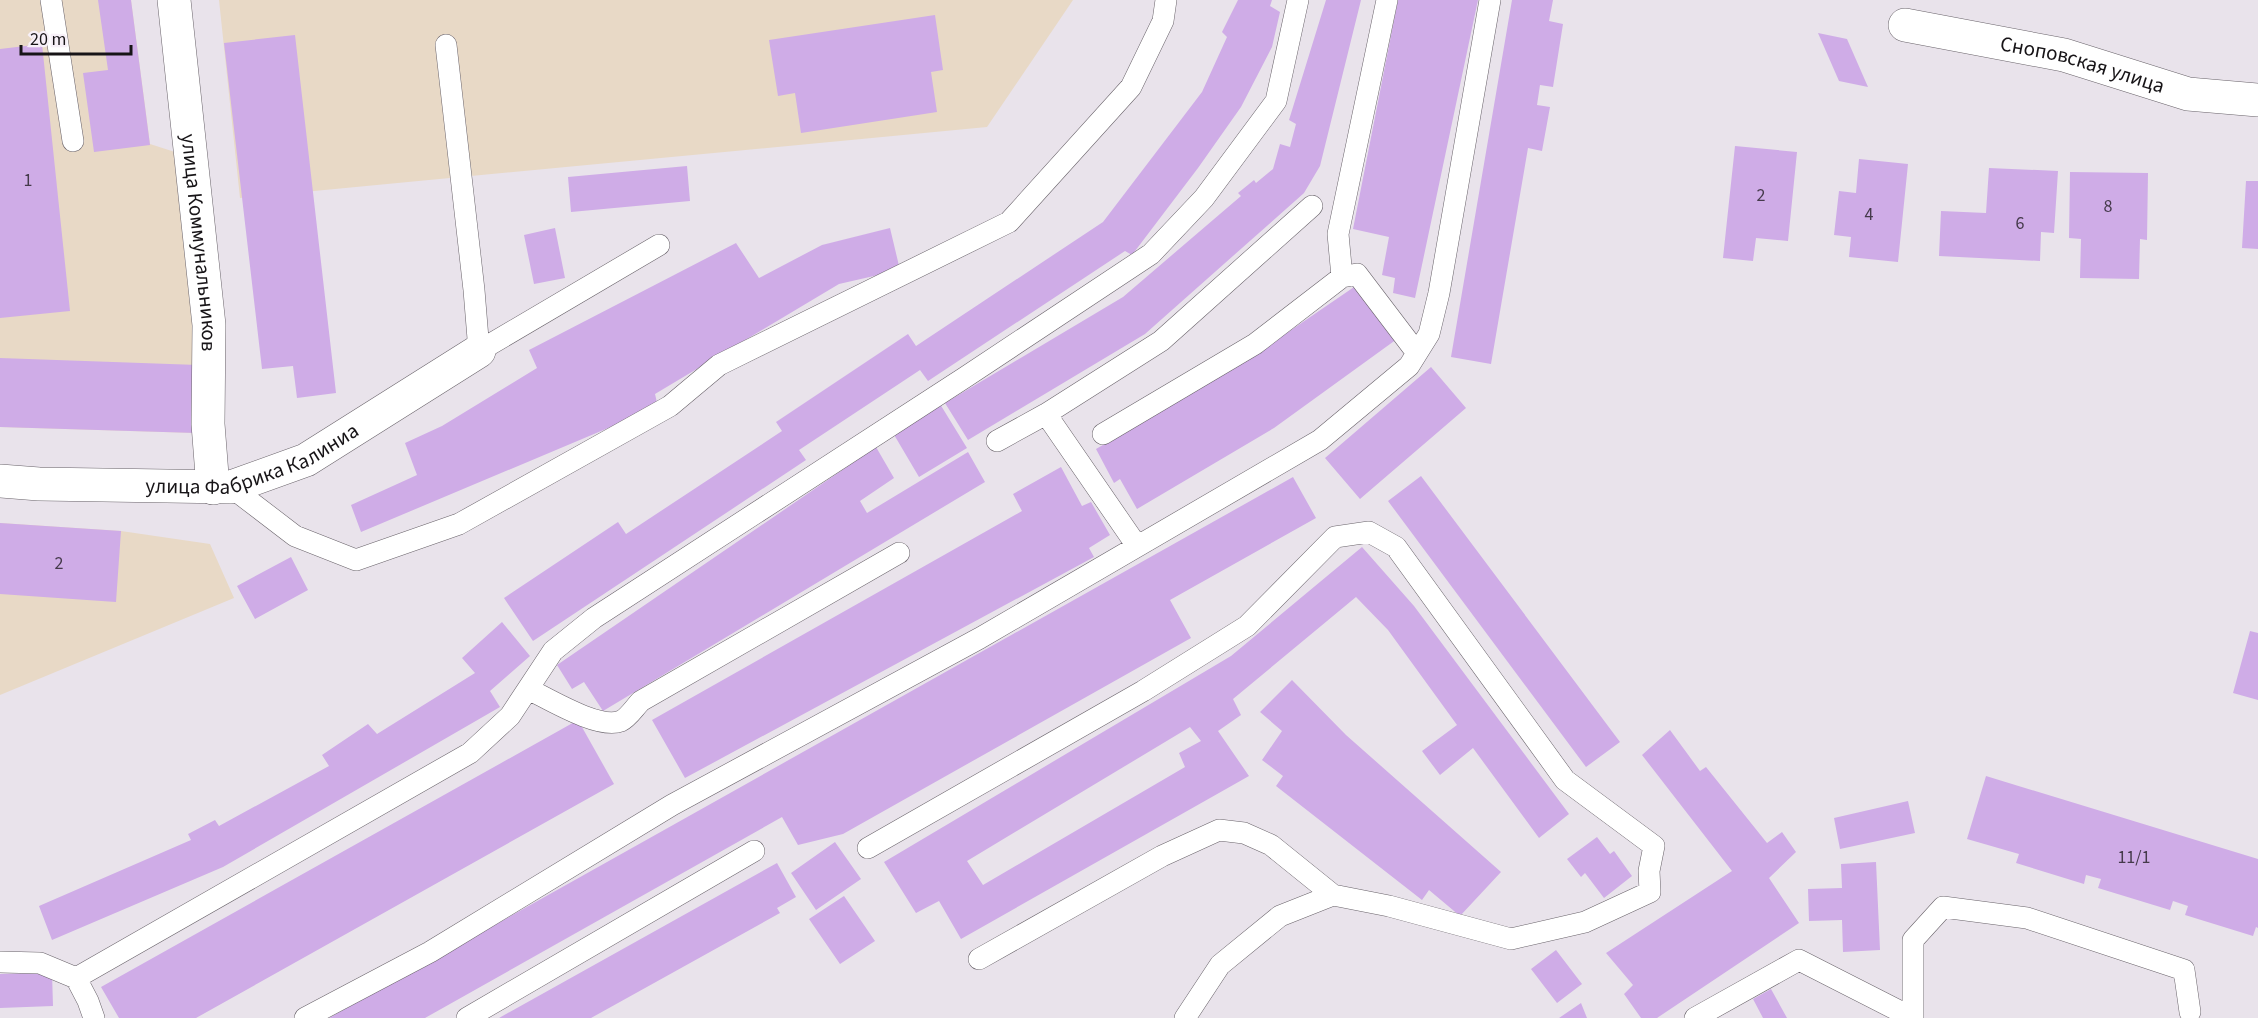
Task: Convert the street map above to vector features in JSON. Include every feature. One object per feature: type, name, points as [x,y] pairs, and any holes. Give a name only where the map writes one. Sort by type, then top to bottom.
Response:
[{"type":"street","name":"улица Коммунальников","points":[[174,0],[209,325],[208,424],[222,488]]},
{"type":"street","name":"Сноповская улица","points":[[1905,25],[2064,55],[2188,94],[2258,100]]},
{"type":"street","name":"улица Фабрика Калиниа","points":[[0,481],[222,488],[306,460],[478,351]]},
{"type":"lane","points":[[51,0],[73,141]]},
{"type":"lane","points":[[222,488],[295,536],[356,560],[459,524],[670,406],[719,365],[1009,222],[1131,87],[1163,21],[1166,0]]},
{"type":"lane","points":[[76,978],[470,753],[510,716],[553,651],[594,618],[1151,254],[1204,198],[1275,101],[1299,0]]},
{"type":"lane","points":[[1342,277],[1338,234],[1387,0]]},
{"type":"lane","points":[[305,1018],[430,952],[672,805],[980,638],[1320,440],[1409,366],[1429,334],[1439,293],[1490,0]]},
{"type":"lane","points":[[446,45],[474,290],[478,351],[659,245]]},
{"type":"lane","points":[[997,441],[1046,414],[1161,341],[1312,206]]},
{"type":"lane","points":[[1103,434],[1255,344],[1342,277],[1357,274],[1417,353]]},
{"type":"lane","points":[[1046,414],[1137,546]]},
{"type":"lane","points":[[868,848],[1143,691],[1247,626],[1335,537],[1369,532],[1396,546],[1565,780],[1653,846],[1649,871],[1650,892],[1585,922],[1511,939],[1389,906],[1333,895],[1271,845],[1244,833],[1219,830],[1162,856],[979,959]]},
{"type":"lane","points":[[528,689],[579,714],[607,723],[622,721],[641,701],[898,553]]},
{"type":"lane","points":[[467,1018],[754,851]]},
{"type":"lane","points":[[1185,1018],[1220,965],[1280,916],[1333,895]]},
{"type":"lane","points":[[1695,1018],[1799,960],[1913,1018],[1913,940],[1943,907],[2027,918],[2184,970],[2190,1012]]},
{"type":"lane","points":[[0,962],[40,963],[76,978],[94,1018]]},
{"type":"shaded area","points":[[0,0],[131,0],[150,144],[178,153],[198,365],[196,433],[0,427]]},
{"type":"shaded area","points":[[219,0],[1073,0],[987,127],[240,198]]},
{"type":"shaded area","points":[[0,523],[121,531],[210,544],[234,598],[0,695]]},
{"type":"building","points":[[98,0],[131,0],[150,145],[94,152],[83,73],[108,70]]},
{"type":"building","points":[[1238,0],[1272,0],[1270,6],[1280,12],[1272,47],[1241,107],[1132,255],[1125,251],[928,381],[920,370],[799,450],[806,460],[533,641],[504,598],[618,522],[626,534],[782,431],[776,422],[908,334],[916,346],[1103,222],[1202,92],[1227,37],[1222,32]]},
{"type":"building","points":[[1326,0],[1361,0],[1320,166],[1304,193],[1145,334],[968,440],[945,403],[1123,297],[1241,196],[1238,193],[1254,180],[1256,183],[1273,169],[1280,144],[1290,147],[1296,124],[1289,120]]},
{"type":"building","points":[[1398,0],[1478,0],[1415,298],[1393,293],[1395,278],[1382,275],[1389,237],[1353,229]]},
{"type":"building","points":[[1512,0],[1553,0],[1549,21],[1563,24],[1553,87],[1540,85],[1537,105],[1550,107],[1542,151],[1528,148],[1491,364],[1451,357]]},
{"type":"building","points":[[935,15],[943,70],[931,72],[937,112],[801,133],[795,93],[778,96],[769,40]]},
{"type":"building","points":[[1818,33],[1847,39],[1868,87],[1839,81]]},
{"type":"building","points":[[295,35],[336,393],[297,398],[293,366],[262,369],[224,43]]},
{"type":"building","points":[[42,44],[70,311],[0,318],[0,49]]},
{"type":"building","points":[[1735,146],[1797,152],[1788,241],[1756,238],[1753,261],[1723,258]]},
{"type":"building","points":[[1859,159],[1908,164],[1898,262],[1849,257],[1851,237],[1834,235],[1839,191],[1856,193]]},
{"type":"building","points":[[687,166],[690,201],[571,212],[568,177]]},
{"type":"building","points":[[1989,168],[2058,171],[2054,233],[2041,232],[2040,261],[1939,256],[1941,211],[1986,213]]},
{"type":"building","points":[[2070,172],[2148,173],[2147,240],[2140,239],[2139,279],[2080,278],[2081,239],[2069,238]]},
{"type":"building","points":[[2246,181],[2258,181],[2258,249],[2242,248]]},
{"type":"building","points":[[555,228],[565,278],[534,284],[524,235]]},
{"type":"building","points":[[890,228],[900,270],[839,284],[655,394],[658,407],[361,532],[351,505],[417,475],[405,443],[442,426],[537,368],[529,350],[736,243],[759,278],[822,245]]},
{"type":"building","points":[[1357,285],[1397,339],[1274,428],[1137,509],[1120,479],[1114,483],[1096,449],[1243,363]]},
{"type":"building","points":[[0,358],[198,365],[196,433],[0,427]]},
{"type":"building","points":[[1431,367],[1466,408],[1360,499],[1325,458]]},
{"type":"building","points":[[940,404],[967,448],[919,477],[893,433]]},
{"type":"building","points":[[876,447],[894,478],[860,501],[867,513],[968,452],[985,482],[603,711],[584,682],[572,689],[557,665]]},
{"type":"building","points":[[1061,467],[1082,506],[1091,502],[1110,535],[1089,548],[1094,557],[685,778],[652,720],[1022,511],[1013,494]]},
{"type":"building","points":[[1421,476],[1620,742],[1586,767],[1388,501]]},
{"type":"building","points":[[1293,477],[1316,518],[1170,600],[1191,638],[843,834],[798,845],[782,817],[425,1018],[329,1018]]},
{"type":"building","points":[[0,523],[121,531],[116,602],[0,594]]},
{"type":"building","points":[[1362,547],[1414,606],[1569,814],[1539,838],[1473,748],[1440,775],[1422,751],[1457,725],[1388,630],[1356,597],[1233,699],[1241,715],[1218,731],[1249,776],[961,939],[939,901],[916,913],[884,862],[1231,656]],"holes":[[[1190,727],[1201,741],[1179,753],[1185,767],[983,885],[967,861]]]},
{"type":"building","points":[[291,557],[308,590],[255,619],[237,586]]},
{"type":"building","points":[[502,622],[530,656],[490,691],[500,707],[223,867],[52,940],[39,906],[191,840],[188,834],[215,820],[219,826],[329,766],[322,755],[368,724],[377,734],[475,673],[462,658]]},
{"type":"building","points":[[2250,631],[2258,633],[2258,700],[2233,693]]},
{"type":"building","points":[[1292,680],[1346,735],[1501,872],[1460,916],[1429,890],[1422,900],[1276,786],[1283,776],[1262,760],[1282,731],[1260,712]]},
{"type":"building","points":[[578,720],[614,784],[196,1018],[119,1018],[101,987]]},
{"type":"building","points":[[1670,730],[1700,771],[1706,767],[1767,843],[1782,832],[1796,852],[1769,878],[1799,923],[1657,1018],[1641,1018],[1624,994],[1633,985],[1606,953],[1732,871],[1642,755]]},
{"type":"building","points":[[1986,776],[2258,859],[2258,928],[2256,927],[2253,936],[2185,915],[2188,906],[2173,901],[2170,910],[2098,888],[2101,879],[2086,875],[2084,884],[2016,863],[2019,854],[1967,839]]},
{"type":"building","points":[[1908,801],[1915,833],[1840,849],[1834,818]]},
{"type":"building","points":[[1597,837],[1610,854],[1614,851],[1632,876],[1604,898],[1585,873],[1581,877],[1567,859]]},
{"type":"building","points":[[835,842],[861,879],[816,910],[791,873]]},
{"type":"building","points":[[1876,862],[1880,950],[1843,952],[1842,920],[1809,921],[1808,889],[1842,888],[1841,864]]},
{"type":"building","points":[[777,863],[796,897],[777,908],[780,913],[591,1018],[499,1018]]},
{"type":"building","points":[[844,896],[875,941],[840,964],[809,919]]},
{"type":"building","points":[[1556,950],[1582,984],[1557,1003],[1531,969]]},
{"type":"building","points":[[52,973],[53,1006],[0,1008],[0,974]]},
{"type":"building","points":[[1771,989],[1787,1018],[1763,1018],[1753,999]]},
{"type":"building","points":[[1581,1003],[1587,1018],[1559,1018]]}]
